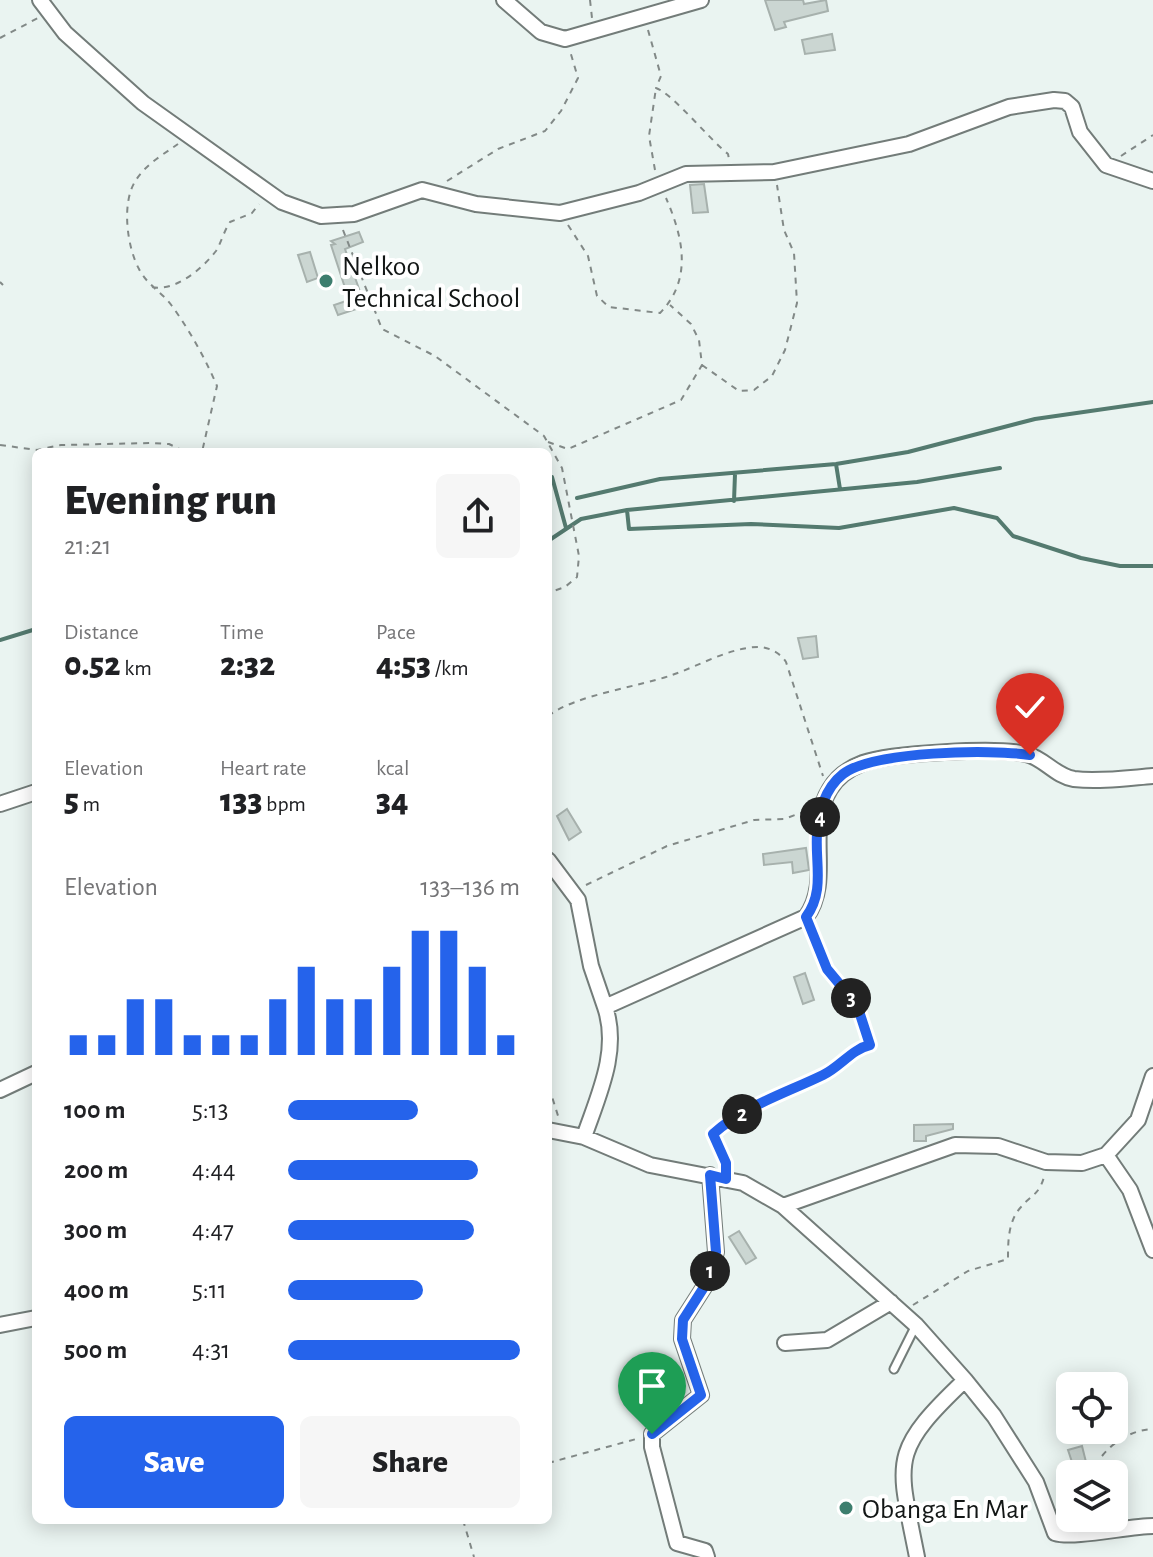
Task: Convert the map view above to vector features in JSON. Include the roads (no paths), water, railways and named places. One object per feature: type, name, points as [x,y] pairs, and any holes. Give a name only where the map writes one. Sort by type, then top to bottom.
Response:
[{"type":"street","points":[[504,0],[541,32],[565,39],[701,0]]},
{"type":"street","points":[[45,6],[96,63],[189,137],[269,193],[299,210],[337,217],[409,192],[432,191],[476,204],[560,213],[639,193],[686,174],[774,172],[909,144],[1009,107],[1054,100],[1065,101],[1072,107],[1080,132],[1106,165],[1153,181]]},
{"type":"street","points":[[605,1007],[806,917],[818,897],[816,843],[825,799],[843,774],[860,764],[899,757],[1022,753],[1070,778],[1153,776]]},
{"type":"street","points":[[0,804],[32,793]]},
{"type":"street","points":[[552,865],[573,889],[584,923],[591,966],[611,1022],[607,1065],[599,1100],[584,1137]]},
{"type":"street","points":[[0,1090],[32,1075]]},
{"type":"street","points":[[783,1206],[955,1145],[998,1146],[1046,1162],[1082,1163],[1106,1155],[1138,1120],[1153,1076]]},
{"type":"street","points":[[554,1131],[584,1137],[633,1160],[743,1183],[783,1206],[916,1325],[965,1380],[994,1416],[1036,1482],[1055,1533],[1071,1535],[1108,1528],[1153,1526]]},
{"type":"street","points":[[1106,1155],[1130,1190],[1153,1250]]},
{"type":"street","points":[[707,1557],[705,1551],[677,1543],[652,1447],[652,1434],[701,1395],[682,1339],[683,1320],[706,1284],[716,1252],[710,1175]]},
{"type":"street","points":[[785,1343],[827,1340],[896,1307]]},
{"type":"street","points":[[0,1325],[32,1319]]},
{"type":"street","points":[[917,1557],[903,1488],[904,1454],[941,1403],[965,1380]]},
{"type":"lane","points":[[894,1369],[916,1325]]},
{"type":"waterway","points":[[577,498],[660,479],[836,464],[908,452],[1035,419],[1153,402]]},
{"type":"waterway","points":[[836,464],[840,489]]},
{"type":"waterway","points":[[552,538],[581,519],[627,510],[917,482],[1000,468]]},
{"type":"waterway","points":[[734,501],[735,474]]},
{"type":"waterway","points":[[552,477],[566,528]]},
{"type":"waterway","points":[[627,510],[629,529],[751,524],[839,528],[954,508],[997,518],[1013,536],[1081,558],[1120,566],[1153,566]]},
{"type":"waterway","points":[[0,640],[32,630]]},
{"type":"place","name":"Nelkoo Technical School","points":[[326,281]]},
{"type":"place","name":"Obanga En Mar","points":[[846,1508]]}]
